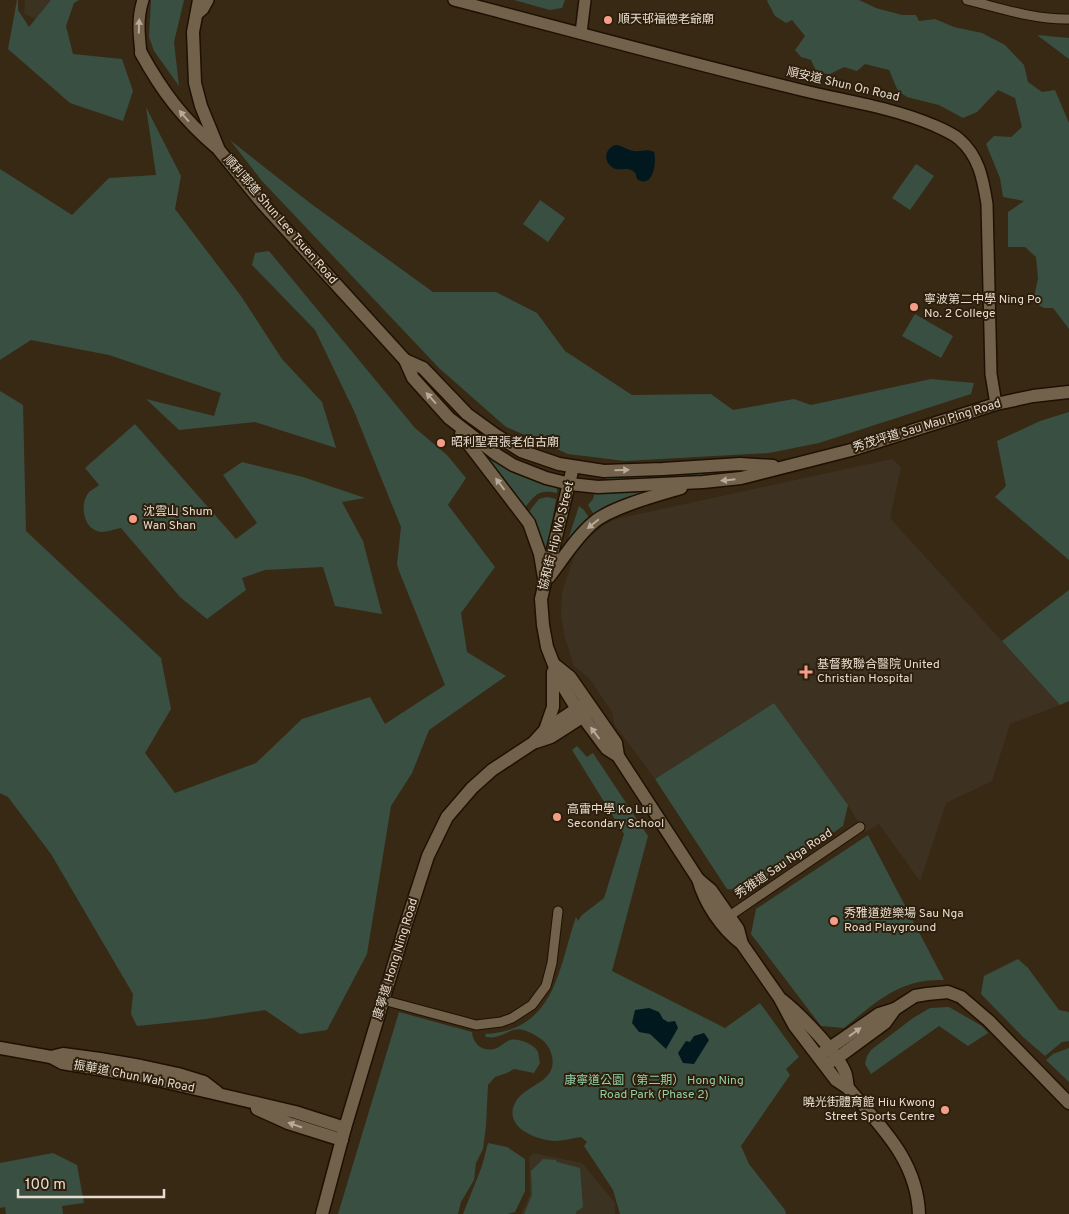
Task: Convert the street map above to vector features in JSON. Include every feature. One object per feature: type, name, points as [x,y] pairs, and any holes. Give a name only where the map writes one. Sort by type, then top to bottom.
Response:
[{"type":"main road","name":"順利邨道 Shun Lee Tsuen Road","points":[[199,0],[193,32],[195,83],[204,113],[220,150],[263,204],[405,360],[413,378],[450,418],[485,446],[513,465],[546,478],[570,484]]},
{"type":"main road","points":[[141,53],[167,96],[195,129],[220,150]]},
{"type":"main road","name":"順利邨道 Shun Lee Tsuen Road","points":[[405,360],[423,368],[467,414],[509,444],[540,458],[573,467]]},
{"type":"main road","name":"秀茂坪道 Sau Mau Ping Road","points":[[570,484],[598,487],[703,482],[741,478],[851,450],[996,404],[1033,396],[1069,392]]},
{"type":"main road","points":[[450,418],[529,523],[540,554],[545,583]]},
{"type":"main road","name":"秀茂坪道 Sau Mau Ping Road","points":[[573,467],[604,471],[663,470],[740,464],[786,466]]},
{"type":"main road","name":"協和街 Hip Wo Street","points":[[553,663],[547,647],[541,599],[573,467]]},
{"type":"main road","points":[[545,583],[573,545],[594,522],[651,497],[703,482]]},
{"type":"main road","points":[[553,663],[570,677],[585,710],[616,743],[618,756],[698,879],[711,890],[725,919],[738,929],[742,944],[778,997],[788,1017],[827,1057],[846,1073],[848,1088],[903,1156],[916,1189],[919,1214]]},
{"type":"main road","points":[[545,730],[553,707],[553,663]]},
{"type":"main road","name":"康寧道 Hong Ning Road","points":[[322,1214],[343,1134],[428,856],[447,817],[472,788],[492,770],[533,743],[545,730],[585,710]]},
{"type":"main road","name":"康寧道 Hong Ning Road","points":[[533,743],[552,737],[585,710]]},
{"type":"main road","points":[[827,1057],[879,1014],[895,1009],[915,996],[948,992],[961,997],[989,1021],[1069,1103]]},
{"type":"main road","name":"振華道 Chun Wah Road","points":[[0,1048],[51,1057],[63,1054],[100,1058],[150,1068],[204,1082],[219,1094],[235,1099],[295,1112],[343,1134]]},
{"type":"street","points":[[141,53],[138,32],[140,9],[143,0]]},
{"type":"street","points":[[196,15],[208,0]]},
{"type":"street","name":"順安道 Shun On Road","points":[[454,0],[801,90],[895,111],[938,127],[958,138],[977,161],[983,180],[986,204],[991,374],[996,404]]},
{"type":"street","points":[[581,33],[585,0]]},
{"type":"street","points":[[967,0],[1053,20],[1069,19]]},
{"type":"street","name":"秀雅道 Sau Nga Road","points":[[725,919],[860,827]]},
{"type":"street","points":[[383,1000],[476,1024],[495,1023],[512,1018],[532,1005],[546,986],[552,963],[558,911]]},
{"type":"shaded area","points":[[25,0],[62,0],[48,24],[24,14]]},
{"type":"shaded area","name":"基督教聯合醫院 United Christian Hospital","points":[[892,459],[901,467],[890,518],[1060,705],[1010,724],[992,781],[946,803],[920,881],[879,824],[865,832],[848,805],[774,703],[655,779],[614,724],[612,712],[589,678],[574,666],[565,638],[561,614],[562,592],[574,556],[584,542],[604,525],[616,519]]},
{"type":"shaded area","points":[[533,1153],[582,1163],[615,1203],[615,1214],[521,1214],[530,1195],[529,1158]]},
{"type":"green space","points":[[17,0],[18,10],[29,27],[51,0],[79,0],[74,3],[66,26],[73,54],[122,59],[133,91],[123,121],[70,103],[8,49]]},
{"type":"green space","points":[[151,0],[184,0],[174,42],[179,86],[154,51],[149,37]]},
{"type":"green space","points":[[514,0],[565,0],[562,8],[550,10]]},
{"type":"green space","points":[[768,0],[859,0],[876,8],[902,15],[916,15],[919,21],[935,19],[954,27],[982,33],[1005,45],[1024,65],[1028,82],[1042,92],[1055,90],[1069,123],[1069,329],[1053,308],[1044,308],[1033,302],[1038,278],[1036,257],[1025,247],[1008,247],[1008,212],[1024,201],[1003,197],[1000,178],[986,144],[994,136],[1011,137],[1022,127],[1015,98],[998,90],[977,112],[963,118],[939,105],[907,97],[898,91],[889,70],[865,64],[857,71],[844,67],[830,74],[817,73],[811,60],[801,57],[795,50],[805,36],[792,20],[786,23],[775,16]]},
{"type":"green space","points":[[1037,35],[1069,38],[1069,59]]},
{"type":"green space","points":[[146,107],[181,176],[175,209],[241,296],[282,359],[322,402],[336,448],[255,422],[179,430],[146,399],[214,416],[221,393],[109,355],[31,340],[0,360],[0,169],[72,215],[109,178],[156,175]]},
{"type":"green space","points":[[230,140],[310,203],[433,292],[496,292],[537,313],[565,351],[632,395],[711,394],[733,410],[794,399],[811,405],[931,379],[974,383],[971,394],[819,443],[769,453],[625,461],[568,454],[506,427],[439,368],[262,181]]},
{"type":"green space","points":[[916,164],[934,176],[910,210],[892,198]]},
{"type":"green space","points":[[540,200],[565,218],[548,242],[523,224]]},
{"type":"green space","points":[[269,251],[415,428],[447,455],[466,478],[448,505],[495,567],[461,613],[467,652],[506,676],[429,730],[412,773],[391,806],[367,954],[327,1030],[300,1034],[265,1010],[206,1019],[137,1026],[131,1014],[133,994],[51,854],[8,797],[0,793],[0,391],[23,405],[26,531],[161,658],[171,709],[145,753],[175,793],[256,763],[302,719],[370,697],[385,724],[445,685],[397,564],[401,527],[354,411],[315,330],[252,265],[255,253]]},
{"type":"green space","points":[[915,314],[953,336],[941,358],[902,336]]},
{"type":"green space","points":[[1069,412],[1069,560],[995,497],[1006,486],[997,441],[1040,421]]},
{"type":"green space","points":[[135,424],[236,539],[257,523],[223,475],[242,462],[303,477],[365,498],[342,502],[363,541],[382,614],[335,606],[323,567],[265,570],[242,578],[246,590],[207,619],[180,597],[121,528],[101,532],[90,527],[87,522],[84,503],[89,492],[99,485],[85,468]]},
{"type":"green space","points":[[483,453],[502,464],[557,487],[557,493],[545,492],[537,494],[524,509]]},
{"type":"green space","points":[[741,469],[739,474],[605,481],[606,477]]},
{"type":"green space","points":[[649,490],[614,503],[594,515],[588,505],[593,499],[595,492]]},
{"type":"green space","points":[[547,497],[556,499],[546,558],[528,513],[539,499]]},
{"type":"green space","points":[[579,506],[590,519],[567,543]]},
{"type":"green space","points":[[1069,590],[1069,701],[1060,705],[1002,641]]},
{"type":"green space","points":[[774,703],[848,805],[843,826],[748,891],[727,889],[655,779]]},
{"type":"green space","name":"康寧道公園（第二期） Hong Ning Road Park (Phase 2)","points":[[577,746],[587,757],[593,753],[648,836],[612,971],[725,1028],[760,1003],[799,1057],[786,1069],[790,1075],[741,1146],[749,1164],[785,1210],[786,1214],[620,1214],[613,1190],[584,1146],[587,1142],[581,1137],[561,1141],[539,1138],[523,1131],[514,1119],[512,1111],[520,1096],[547,1076],[551,1069],[553,1061],[550,1050],[539,1037],[523,1030],[514,1030],[497,1037],[486,1037],[485,1034],[509,1030],[527,1021],[540,1009],[550,994],[558,976],[576,917],[578,921],[582,915],[604,898],[624,834],[572,750]]},
{"type":"green space","name":"秀雅道遊樂場 Sau Nga Road Playground","points":[[868,835],[944,980],[928,980],[901,987],[878,1001],[844,1028],[821,1026],[751,934],[756,909]]},
{"type":"green space","points":[[1018,959],[1028,968],[1059,1010],[1069,1012],[1069,1041],[1062,1042],[1045,1056],[1023,1037],[981,994],[984,976]]},
{"type":"green space","points":[[949,1007],[982,1026],[988,1033],[968,1046],[939,1026],[871,1074],[865,1064],[871,1050],[913,1018],[930,1008]]},
{"type":"green space","points":[[399,1012],[472,1032],[474,1041],[484,1049],[497,1048],[510,1040],[526,1042],[538,1052],[540,1063],[534,1073],[514,1069],[495,1077],[488,1085],[483,1149],[476,1163],[474,1180],[461,1202],[458,1214],[338,1214]]},
{"type":"green space","points":[[1069,1048],[1069,1082],[1046,1060],[1053,1054]]},
{"type":"green space","points":[[488,1143],[507,1147],[525,1159],[525,1191],[515,1212],[508,1214],[463,1214],[482,1166]]},
{"type":"green space","points":[[53,1153],[77,1165],[84,1203],[62,1206],[63,1214],[6,1214],[5,1207],[0,1208],[0,1163]]},
{"type":"green space","points":[[543,1159],[556,1160],[557,1162],[580,1168],[583,1207],[576,1214],[524,1214],[532,1195],[531,1171]]},
{"type":"water","points":[[615,145],[634,151],[649,150],[654,152],[653,173],[647,181],[637,179],[635,173],[631,170],[617,169],[609,164],[606,155],[609,149]]},
{"type":"water","points":[[649,1008],[659,1012],[663,1019],[668,1022],[675,1021],[678,1028],[666,1049],[650,1034],[639,1032],[632,1023],[635,1010]]},
{"type":"water","points":[[704,1033],[709,1040],[694,1064],[683,1063],[678,1053],[686,1041],[690,1042],[694,1036]]},
{"type":"place","name":"順天邨福德老爺廟","points":[[608,20]]},
{"type":"place","name":"寧波第二中學 Ning Po No. 2 College","points":[[914,307]]},
{"type":"place","name":"昭利聖君張老伯古廟","points":[[441,443]]},
{"type":"place","name":"沈雲山 Shum Wan Shan","points":[[133,519]]},
{"type":"place","name":"基督教聯合醫院 United Christian Hospital","points":[[806,672]]},
{"type":"place","name":"高雷中學 Ko Lui Secondary School","points":[[557,817]]},
{"type":"place","name":"秀雅道遊樂場 Sau Nga Road Playground","points":[[834,921]]},
{"type":"place","name":"曉光街體育館 Hiu Kwong Street Sports Centre","points":[[945,1110]]}]
